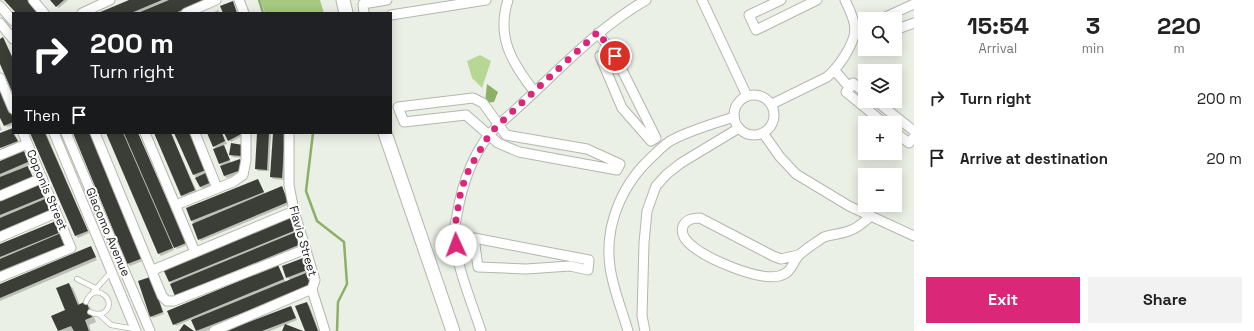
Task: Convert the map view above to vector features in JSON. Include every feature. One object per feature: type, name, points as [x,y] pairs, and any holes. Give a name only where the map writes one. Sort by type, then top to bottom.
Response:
[{"type":"main road","points":[[343,0],[346,12]]},
{"type":"main road","points":[[385,134],[453,331]]},
{"type":"street","points":[[33,0],[43,12]]},
{"type":"street","points":[[83,12],[92,3],[110,0]]},
{"type":"street","points":[[188,12],[216,0]]},
{"type":"street","points":[[239,0],[244,12]]},
{"type":"street","points":[[364,12],[363,4],[387,0]]},
{"type":"street","points":[[392,15],[486,0]]},
{"type":"street","points":[[508,0],[505,25],[509,54],[518,71],[534,91]]},
{"type":"street","points":[[481,331],[458,257],[454,232],[461,190],[469,169],[489,135],[498,125],[598,32],[621,14],[646,0]]},
{"type":"street","points":[[702,0],[747,96]]},
{"type":"street","points":[[781,0],[748,15],[756,30],[818,0]]},
{"type":"street","points":[[772,104],[812,86],[835,71],[846,55],[855,30],[849,7],[845,0]]},
{"type":"street","points":[[896,12],[914,4]]},
{"type":"street","points":[[0,6],[12,20]]},
{"type":"street","points":[[0,23],[12,38]]},
{"type":"street","points":[[902,27],[914,23]]},
{"type":"street","points":[[598,32],[611,49],[656,138],[651,141],[622,108],[600,56],[611,49]]},
{"type":"street","points":[[835,71],[850,88]]},
{"type":"street","points":[[0,78],[12,107]]},
{"type":"street","points":[[858,87],[853,83],[846,92],[875,116]]},
{"type":"street","points":[[747,96],[761,96],[772,104],[774,118],[768,129],[763,133],[751,134],[740,128],[734,117],[737,104],[747,96]]},
{"type":"street","points":[[473,98],[483,103],[506,135],[587,149],[620,164],[617,170],[519,152],[498,143],[489,135],[466,115],[404,122],[398,107],[473,98]]},
{"type":"street","points":[[885,108],[914,131]]},
{"type":"street","points":[[628,331],[617,301],[610,267],[608,242],[618,201],[636,174],[649,159],[670,141],[702,127],[734,117]]},
{"type":"street","points":[[645,331],[642,316],[646,212],[656,186],[667,174],[681,163],[740,128]]},
{"type":"street","points":[[763,133],[780,158],[796,174],[849,206],[914,236]]},
{"type":"street","name":"Coponis Street","points":[[0,277],[71,248],[23,134]]},
{"type":"street","name":"Giacomo Avenue","points":[[54,134],[136,330]]},
{"type":"street","name":"Giacomo Avenue","points":[[66,134],[150,331]]},
{"type":"street","points":[[95,134],[153,270],[162,296],[167,301],[174,301],[306,249]]},
{"type":"street","points":[[145,134],[196,252]]},
{"type":"street","points":[[195,134],[217,188]]},
{"type":"street","points":[[176,205],[233,182],[243,175],[246,160],[246,134]]},
{"type":"street","name":"Flavio Street","points":[[214,331],[312,290],[315,280],[294,211],[289,185],[289,134]]},
{"type":"street","points":[[498,143],[506,135]]},
{"type":"street","points":[[902,138],[909,143],[914,138]]},
{"type":"street","points":[[0,155],[27,144]]},
{"type":"street","points":[[0,196],[42,178]]},
{"type":"street","points":[[153,270],[294,211]]},
{"type":"street","points":[[0,237],[56,213]]},
{"type":"street","points":[[798,256],[790,271],[780,276],[765,277],[747,272],[700,251],[684,238],[682,228],[686,221],[692,218],[700,218],[781,259],[798,256],[824,238],[852,230],[871,216]]},
{"type":"street","points":[[474,238],[589,260],[588,270],[570,266],[526,269],[478,267],[474,253],[474,238]]},
{"type":"street","points":[[458,257],[474,253]]},
{"type":"street","points":[[312,290],[325,331]]},
{"type":"street","points":[[625,320],[642,316]]},
{"type":"lane","points":[[86,302],[91,294],[112,271]]},
{"type":"lane","points":[[77,279],[97,289]]},
{"type":"lane","points":[[91,294],[101,293],[108,299],[107,309],[99,314]]},
{"type":"lane","points":[[90,312],[99,314],[111,325],[136,330]]},
{"type":"shaded area","points":[[260,0],[320,0],[324,12],[265,12]]},
{"type":"shaded area","points":[[480,55],[491,61],[482,88],[472,78],[467,61]]},
{"type":"shaded area","points":[[487,84],[498,92],[494,102],[485,103]]},
{"type":"building","points":[[4,0],[29,0],[39,12],[15,12]]},
{"type":"building","points":[[50,0],[64,0],[56,7]]},
{"type":"building","points":[[129,0],[162,0],[133,12],[100,12]]},
{"type":"building","points":[[169,0],[206,0],[177,12],[140,12]]},
{"type":"building","points":[[233,1],[237,12],[223,12],[220,6]]},
{"type":"building","points":[[3,37],[12,57],[12,92],[0,64],[0,39]]},
{"type":"building","points":[[0,88],[12,116],[12,122],[4,126],[0,118]]},
{"type":"building","points":[[12,128],[12,134],[14,134],[18,141],[0,148],[0,133]]},
{"type":"building","points":[[30,134],[45,134],[88,231],[75,236]]},
{"type":"building","points":[[73,134],[91,134],[143,258],[127,264]]},
{"type":"building","points":[[106,134],[123,134],[173,248],[158,254]]},
{"type":"building","points":[[124,134],[138,134],[186,243],[174,248]]},
{"type":"building","points":[[154,134],[171,134],[195,190],[181,196]]},
{"type":"building","points":[[174,134],[190,134],[206,170],[193,175]]},
{"type":"building","points":[[207,134],[222,134],[225,141],[213,147]]},
{"type":"building","points":[[224,134],[241,134],[228,141]]},
{"type":"building","points":[[257,134],[269,134],[267,170],[255,169]]},
{"type":"building","points":[[273,134],[285,134],[282,178],[270,177]]},
{"type":"building","points":[[231,143],[243,145],[241,156],[229,155]]},
{"type":"building","points":[[224,145],[230,160],[219,164],[213,149]]},
{"type":"building","points":[[24,151],[28,162],[0,174],[0,161]]},
{"type":"building","points":[[240,159],[244,169],[224,176],[220,166]]},
{"type":"building","points":[[28,166],[33,178],[0,192],[0,177]]},
{"type":"building","points":[[208,172],[212,182],[200,187],[195,178]]},
{"type":"building","points":[[258,179],[264,192],[191,221],[186,208]]},
{"type":"building","points":[[39,185],[44,197],[0,215],[0,201]]},
{"type":"building","points":[[282,186],[288,202],[198,240],[192,224]]},
{"type":"building","points":[[45,199],[51,212],[0,233],[0,218]]},
{"type":"building","points":[[290,217],[296,230],[169,282],[163,269]]},
{"type":"building","points":[[56,221],[61,232],[0,257],[0,244]]},
{"type":"building","points":[[296,232],[301,244],[175,296],[170,284]]},
{"type":"building","points":[[61,233],[67,245],[0,274],[0,259]]},
{"type":"building","points":[[91,246],[96,257],[0,298],[0,284]]},
{"type":"building","points":[[303,258],[307,270],[286,278],[282,266]]},
{"type":"building","points":[[278,265],[284,279],[173,325],[167,311]]},
{"type":"building","points":[[306,273],[311,286],[196,331],[191,320]]},
{"type":"building","points":[[150,277],[163,312],[150,317],[138,281]]},
{"type":"building","points":[[69,283],[78,305],[86,301],[92,317],[85,320],[89,331],[74,331],[71,326],[58,331],[51,316],[65,310],[56,288]]},
{"type":"building","points":[[307,302],[318,331],[305,331],[295,306]]},
{"type":"building","points":[[291,306],[296,318],[262,331],[225,331]]},
{"type":"building","points":[[184,324],[194,331],[179,331]]},
{"type":"building","points":[[285,324],[303,331],[282,331]]},
{"type":"waterway","points":[[259,0],[263,12]]},
{"type":"waterway","points":[[313,134],[306,191],[317,221],[344,242],[347,284],[338,302],[337,331]]},
{"type":"route","points":[[456,245],[454,232],[461,190],[469,169],[494,128],[598,32],[615,56]]}]
